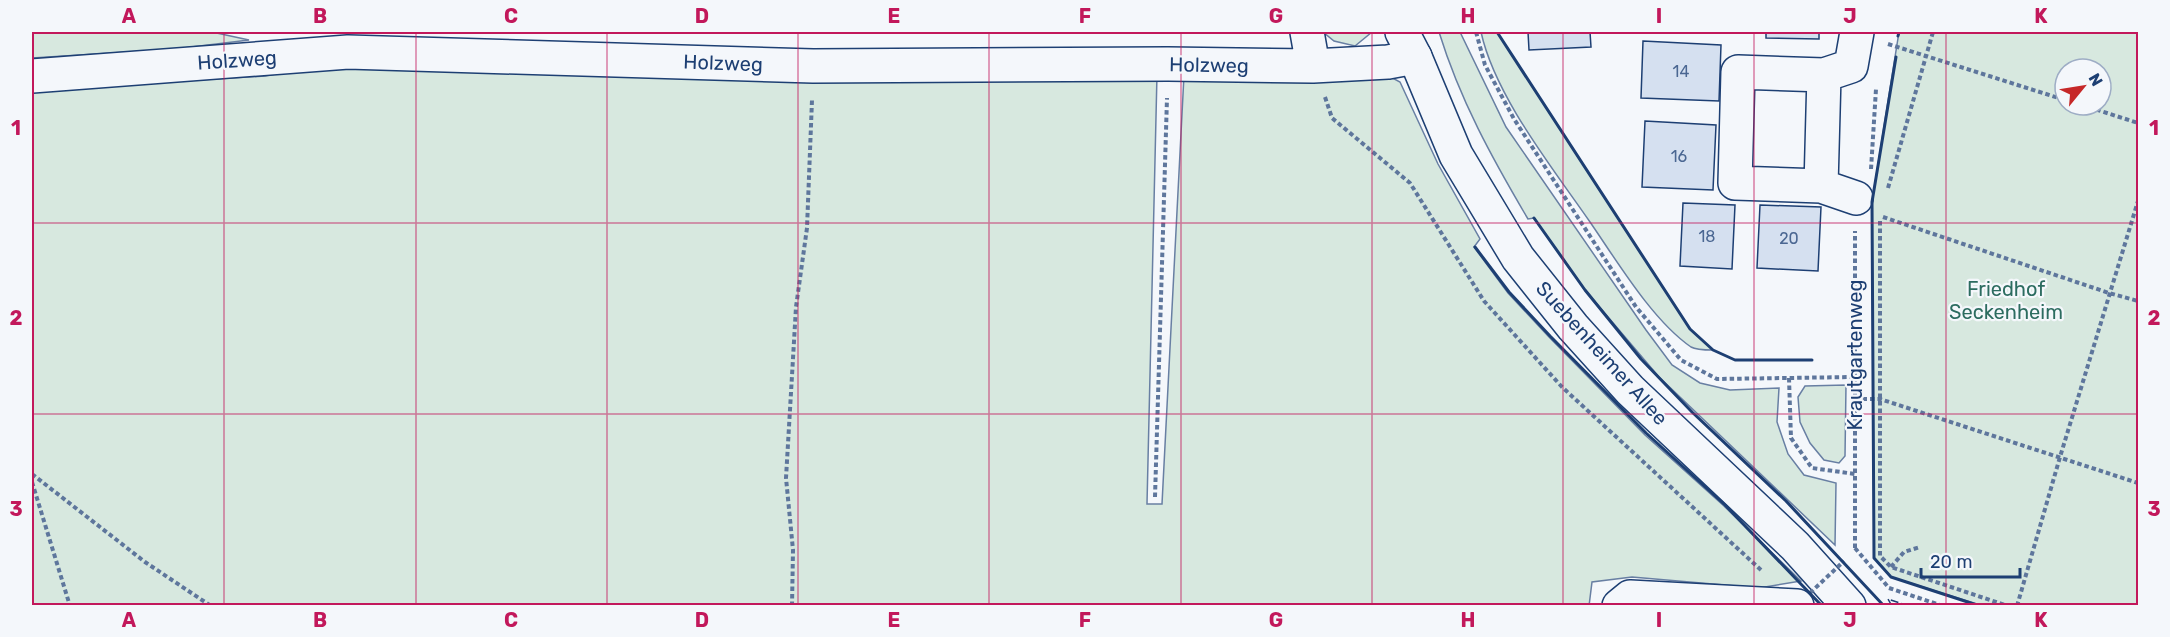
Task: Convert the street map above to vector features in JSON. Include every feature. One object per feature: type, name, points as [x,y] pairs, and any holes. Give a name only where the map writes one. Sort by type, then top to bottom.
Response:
[{"type":"street","points":[[296,32],[348,42]]},
{"type":"street","points":[[1307,32],[1313,66]]},
{"type":"street","points":[[1857,33],[1851,66],[1824,75],[1738,72],[1735,183],[1821,186],[1871,196]]},
{"type":"street","name":"Holzweg","points":[[32,76],[348,42],[813,66],[1168,64],[1313,66],[1388,62],[1410,40]]},
{"type":"street","name":"Suebenheimer Allee","points":[[1410,40],[1456,155],[1518,258],[1574,327],[1630,390],[1795,546],[1849,606]]},
{"type":"street","points":[[1821,186],[1824,75]]},
{"type":"street","points":[[1619,606],[1630,597],[1801,602]]},
{"type":"path","points":[[1476,32],[1485,65],[1514,118],[1635,307],[1681,360],[1717,379],[1855,377]]},
{"type":"path","points":[[1871,196],[1928,56],[1934,32]]},
{"type":"path","points":[[1857,33],[2053,96]]},
{"type":"path","points":[[1155,497],[1168,64]]},
{"type":"path","points":[[792,606],[793,550],[786,478],[796,308],[807,228],[813,66]]},
{"type":"path","points":[[1313,66],[1332,118],[1410,183],[1484,301],[1562,387],[1756,565]]},
{"type":"path","points":[[1871,196],[1876,81]]},
{"type":"path","points":[[2113,115],[2139,123]]},
{"type":"path","name":"Krautgartenweg","points":[[1871,196],[1855,377],[1856,548],[1888,588],[1943,606]]},
{"type":"path","points":[[2018,606],[2060,457],[2139,201]]},
{"type":"path","points":[[2008,606],[1891,567],[1881,556],[1880,216],[2139,301]]},
{"type":"path","points":[[1789,378],[1791,438],[1812,468],[1855,474]]},
{"type":"path","points":[[1855,399],[1880,399],[2139,483]]},
{"type":"path","points":[[32,474],[145,562],[211,606]]},
{"type":"path","points":[[32,482],[70,606]]},
{"type":"path","points":[[1891,567],[1904,552],[1920,547]]},
{"type":"path","points":[[1801,602],[1844,561]]},
{"type":"green space","points":[[32,32],[212,32],[249,40],[175,49],[32,58]]},
{"type":"green space","points":[[1323,32],[1372,32],[1355,46],[1334,41]]},
{"type":"green space","points":[[1439,32],[1460,32],[1506,127],[1672,365],[1700,383],[1730,390],[1779,388],[1777,422],[1788,454],[1804,475],[1836,483],[1835,545],[1659,377],[1585,290],[1534,218],[1528,219],[1467,105]]},
{"type":"green space","points":[[1481,32],[1497,32],[1690,329],[1713,350],[1691,347],[1663,322],[1636,289],[1526,130],[1499,81]]},
{"type":"green space","name":"Friedhof Seckenheim","points":[[1899,32],[2138,32],[2138,605],[1980,605],[1891,577],[1874,558],[1872,202]]},
{"type":"green space","points":[[352,60],[1157,74],[1147,504],[1162,504],[1184,75],[1387,75],[1400,82],[1438,164],[1480,239],[1474,247],[1508,293],[1645,435],[1724,506],[1801,581],[1759,588],[1632,577],[1592,582],[1589,606],[32,606],[32,90],[265,76]]},
{"type":"green space","points":[[1846,385],[1845,456],[1839,463],[1824,460],[1810,443],[1800,422],[1798,397],[1805,386]]},
{"type":"building","points":[[1528,32],[1590,32],[1591,47],[1529,50]]},
{"type":"building","points":[[1766,32],[1819,32],[1819,39],[1766,38]]},
{"type":"building","points":[[1643,41],[1721,45],[1719,101],[1641,98]]},
{"type":"building","points":[[1645,121],[1716,125],[1713,190],[1642,187]]},
{"type":"building","points":[[1683,203],[1735,205],[1732,269],[1680,266]]},
{"type":"building","points":[[1760,205],[1821,207],[1818,271],[1757,268]]},
{"type":"fence","points":[[1892,606],[1888,599],[1909,606]]},
{"type":"wall","points":[[1497,32],[1690,329],[1713,350],[1735,360],[1812,360]]},
{"type":"wall","points":[[1898,36],[1899,32]]},
{"type":"wall","points":[[1896,57],[1872,202],[1874,558],[1891,577],[1980,606]]},
{"type":"wall","points":[[1534,218],[1585,290],[1641,359],[1692,412],[1786,501],[1884,606]]},
{"type":"wall","points":[[1475,247],[1509,292],[1550,336],[1646,433],[1725,505],[1822,606]]}]
